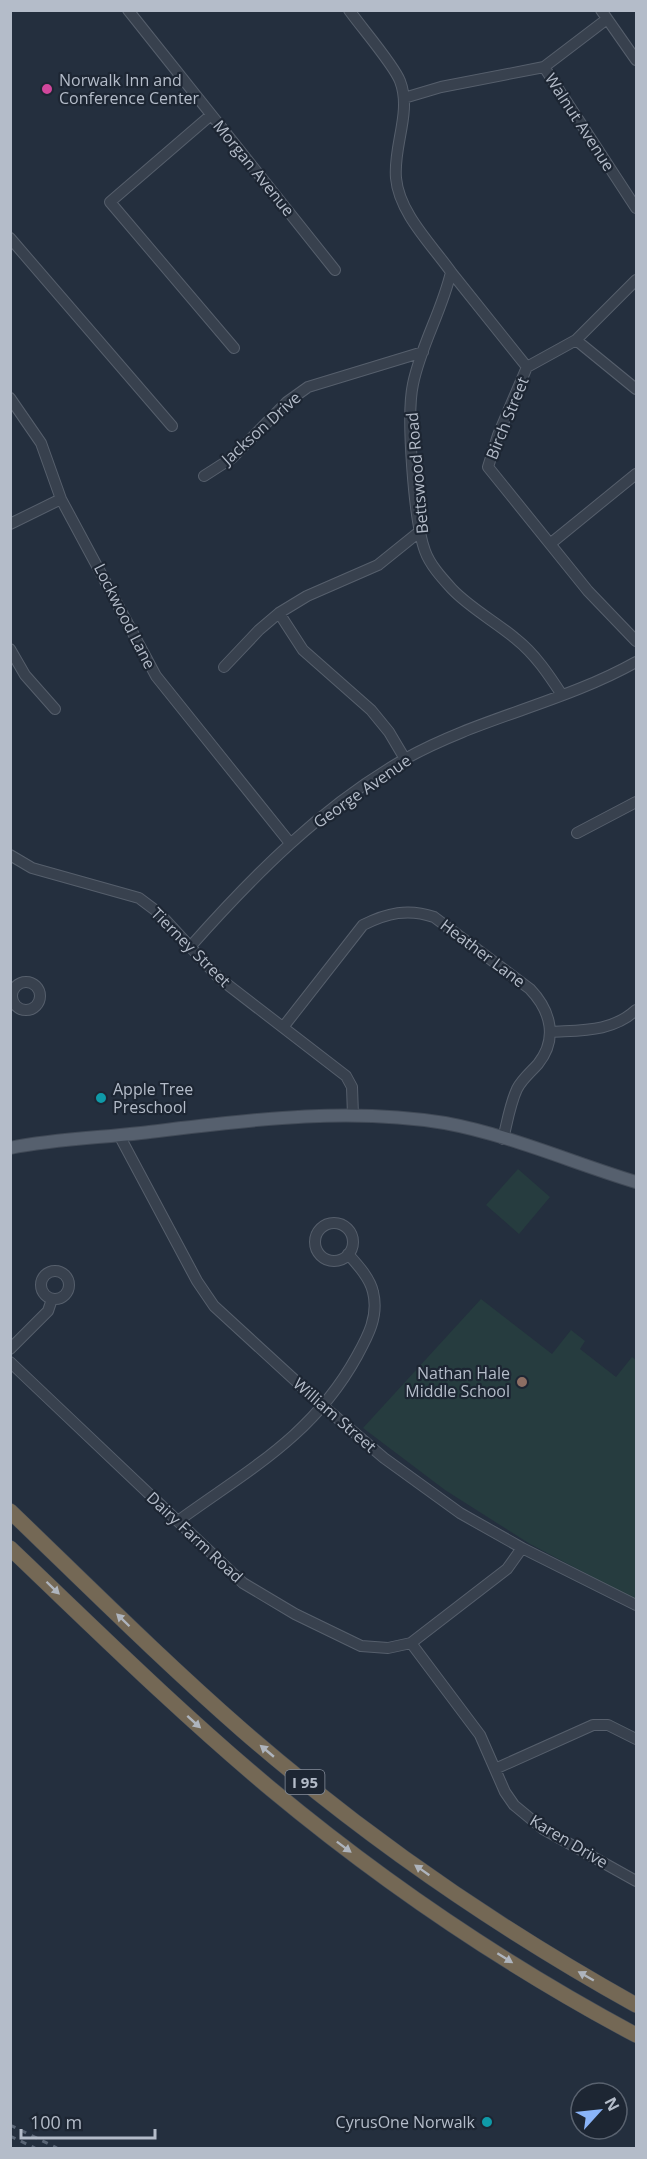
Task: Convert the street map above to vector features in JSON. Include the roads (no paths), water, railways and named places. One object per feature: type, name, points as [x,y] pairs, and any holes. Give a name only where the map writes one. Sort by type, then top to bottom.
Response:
[{"type":"highway","name":"I 95","points":[[10,1511],[201,1694],[306,1783],[390,1848],[468,1902],[636,2005]]},
{"type":"highway","name":"I 95","points":[[10,1548],[176,1707],[323,1830],[478,1941],[636,2035]]},
{"type":"main road","points":[[10,1148],[67,1138],[119,1135],[292,1117],[353,1115],[447,1124],[636,1182]]},
{"type":"street","name":"Morgan Avenue","points":[[128,10],[335,270]]},
{"type":"street","points":[[349,10],[400,80],[404,98],[396,177],[405,208],[451,272],[527,367]]},
{"type":"street","points":[[544,67],[604,15],[636,60]]},
{"type":"street","name":"Walnut Avenue","points":[[404,98],[441,87],[544,67],[636,208]]},
{"type":"street","points":[[211,115],[110,202],[234,348]]},
{"type":"street","points":[[10,238],[172,426]]},
{"type":"street","name":"Bettswood Road","points":[[451,272],[444,301],[423,352],[413,385],[411,409],[419,532],[426,554],[453,590],[518,640],[548,674],[562,695]]},
{"type":"street","name":"Birch Street","points":[[550,544],[488,467],[498,435],[527,367],[576,340],[636,280]]},
{"type":"street","points":[[576,340],[636,389]]},
{"type":"street","name":"Jackson Drive","points":[[204,476],[232,459],[287,402],[308,387],[423,352]]},
{"type":"street","name":"Lockwood Lane","points":[[10,398],[41,443],[61,499],[156,676],[290,843]]},
{"type":"street","points":[[636,474],[550,544],[588,591],[636,641]]},
{"type":"street","points":[[10,524],[61,499]]},
{"type":"street","points":[[224,667],[259,630],[279,613],[307,596],[378,566],[419,532]]},
{"type":"street","points":[[279,613],[303,650],[371,710],[389,732],[405,759]]},
{"type":"street","points":[[10,649],[25,675],[55,709]]},
{"type":"street","name":"George Avenue","points":[[189,947],[257,873],[290,843],[338,804],[405,759],[496,719],[605,679],[636,662]]},
{"type":"street","points":[[577,833],[636,802]]},
{"type":"street","name":"Tierney Street","points":[[10,855],[32,868],[139,898],[159,913],[219,978],[346,1076],[353,1092],[353,1115]]},
{"type":"street","name":"Heather Lane","points":[[284,1026],[363,925],[380,916],[418,911],[434,916],[530,989],[541,1001],[551,1032]]},
{"type":"street","points":[[502,1139],[517,1090],[542,1059],[551,1032],[589,1030],[615,1025],[636,1010]]},
{"type":"street","name":"William Street","points":[[119,1135],[197,1281],[214,1306],[322,1405],[415,1481],[460,1513],[522,1548],[636,1605]]},
{"type":"street","points":[[177,1521],[267,1460],[297,1435],[346,1377],[372,1326],[375,1312],[373,1290],[348,1254]]},
{"type":"street","points":[[10,1348],[48,1311],[52,1299]]},
{"type":"street","name":"Dairy Farm Road","points":[[10,1362],[243,1583],[296,1614],[361,1646],[388,1648],[411,1643],[507,1569],[522,1548]]},
{"type":"street","name":"Karen Drive","points":[[411,1643],[480,1736],[514,1805],[528,1818],[636,1881]]},
{"type":"street","points":[[495,1769],[593,1725],[608,1725],[636,1739]]},
{"type":"railway","points":[[10,2125],[57,2148]]},
{"type":"railway","points":[[10,2136],[35,2148]]},
{"type":"place","name":"Norwalk Inn and Conference Center","points":[[47,89]]},
{"type":"place","name":"Apple Tree Preschool","points":[[101,1098]]},
{"type":"place","name":"Nathan Hale Middle School","points":[[522,1382]]},
{"type":"place","name":"CyrusOne Norwalk","points":[[487,2122]]}]
